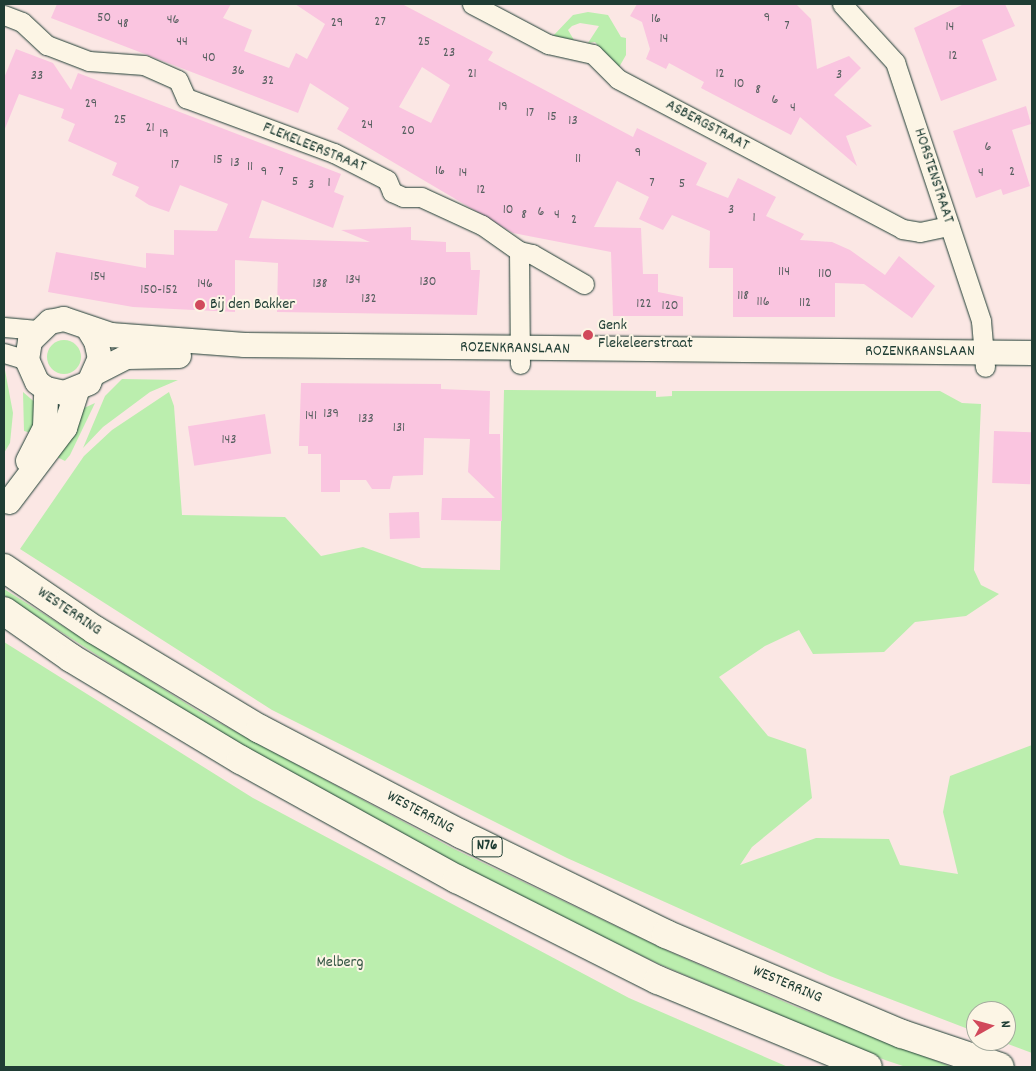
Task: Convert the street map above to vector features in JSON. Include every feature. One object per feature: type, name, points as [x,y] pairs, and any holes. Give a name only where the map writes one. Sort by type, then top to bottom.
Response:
[{"type":"highway","name":"WESTERRING","points":[[4,568],[95,630],[260,729],[462,834],[666,934],[902,1034],[1000,1067]]},
{"type":"highway","name":"N76","points":[[4,611],[71,658],[241,760],[457,879],[658,980],[868,1067]]},
{"type":"street","name":"ASBERGSTRAAT","points":[[472,4],[548,44],[593,54],[618,79],[902,230],[920,232],[949,226]]},
{"type":"street","name":"HORSTENSTRAAT","points":[[842,4],[895,62],[981,321],[984,360]]},
{"type":"street","name":"FLEKELEERSTRAAT","points":[[4,15],[22,22],[47,45],[89,61],[144,65],[178,80],[186,98],[334,153],[388,180],[397,195],[420,196],[473,221],[519,252]]},
{"type":"street","points":[[520,356],[519,252],[532,254],[584,284]]},
{"type":"street","name":"ROZENKRANSLAAN","points":[[4,327],[38,330],[64,319],[89,330],[111,336],[245,345],[520,356]]},
{"type":"street","points":[[38,330],[30,341],[27,360],[29,370],[46,390],[64,393],[77,390]]},
{"type":"street","points":[[89,330],[96,340],[100,358],[97,372]]},
{"type":"street","points":[[4,353],[27,360]]},
{"type":"street","name":"ROZENKRANSLAAN","points":[[984,360],[1032,353]]},
{"type":"street","name":"ROZENKRANSLAAN","points":[[77,390],[97,372],[127,357],[142,354],[984,360],[1032,367]]},
{"type":"street","points":[[6,506],[45,427],[46,390]]},
{"type":"street","points":[[6,506],[65,428],[77,390]]},
{"type":"green space","points":[[588,12],[608,15],[621,37],[626,38],[626,55],[618,69],[595,42],[588,43],[599,26],[580,23],[572,26],[568,30],[574,40],[553,36],[573,15]]},
{"type":"green space","points":[[64,340],[71,341],[76,345],[80,350],[80,364],[76,369],[71,373],[64,374],[57,373],[52,369],[48,364],[47,357],[48,350],[52,345],[57,341]]},
{"type":"green space","points":[[4,365],[13,413],[10,443],[4,453]]},
{"type":"green space","points":[[122,379],[178,380],[150,392],[103,427],[83,448],[105,396]]},
{"type":"green space","points":[[504,390],[656,391],[656,397],[672,396],[672,391],[940,391],[962,403],[981,404],[974,570],[981,585],[999,594],[966,616],[915,622],[884,652],[813,654],[799,630],[765,646],[719,677],[768,736],[806,749],[812,798],[752,847],[740,865],[816,838],[889,839],[900,865],[958,874],[943,812],[950,776],[1032,745],[1032,1053],[1016,1047],[1016,1001],[966,1001],[966,1028],[830,976],[567,858],[272,710],[20,549],[84,456],[112,430],[169,392],[174,406],[182,515],[285,517],[321,556],[363,547],[422,568],[500,570]]},
{"type":"green space","points":[[23,392],[38,405],[35,434],[24,431]]},
{"type":"green space","points":[[95,403],[70,455],[65,461],[57,457],[82,409]]},
{"type":"green space","points":[[4,589],[203,714],[454,849],[668,951],[794,1006],[952,1067],[906,1067],[885,1060],[659,964],[454,865],[193,717],[4,595]]},
{"type":"green space","name":"Melberg","points":[[4,642],[253,798],[629,998],[788,1067],[4,1067]]},
{"type":"building","points":[[57,4],[231,4],[223,18],[252,30],[244,51],[289,68],[296,53],[307,59],[325,24],[295,4],[402,4],[493,52],[488,60],[633,137],[637,128],[707,163],[696,185],[728,198],[738,178],[776,197],[766,216],[804,234],[800,240],[832,242],[850,250],[885,275],[899,256],[935,286],[912,318],[864,284],[835,283],[835,317],[733,317],[733,268],[709,268],[710,231],[672,215],[663,230],[639,219],[649,197],[617,181],[594,227],[641,228],[643,274],[658,274],[658,292],[683,297],[683,316],[613,316],[611,252],[513,233],[337,129],[349,108],[310,83],[298,113],[51,18]],"holes":[[[422,67],[450,85],[431,123],[399,107]]]},
{"type":"building","points":[[637,4],[796,4],[811,19],[817,69],[849,56],[861,68],[834,95],[872,126],[846,136],[857,166],[800,117],[791,135],[701,88],[704,82],[669,63],[666,69],[646,59],[650,49],[642,22],[630,16]]},
{"type":"building","points":[[964,4],[1005,4],[1015,26],[982,40],[997,80],[941,101],[914,28]]},
{"type":"building","points":[[16,49],[53,63],[71,90],[78,73],[341,174],[334,192],[344,196],[333,228],[262,200],[249,238],[370,242],[341,230],[411,227],[411,240],[446,242],[446,252],[470,252],[471,270],[480,270],[477,315],[277,312],[278,263],[235,260],[235,312],[133,307],[48,292],[56,252],[146,268],[146,253],[174,255],[174,230],[217,231],[228,204],[180,185],[169,212],[149,205],[135,196],[139,187],[112,175],[117,163],[68,141],[75,124],[61,118],[64,109],[19,94],[4,131],[4,78]]},
{"type":"building","points":[[1026,106],[1031,124],[1012,130],[1030,186],[1003,195],[1001,189],[976,198],[953,131]]},
{"type":"building","points":[[301,383],[441,384],[441,389],[490,391],[489,434],[500,434],[502,521],[441,520],[442,498],[495,498],[468,472],[470,439],[424,438],[423,475],[393,476],[390,489],[372,489],[366,480],[340,480],[340,492],[321,492],[321,454],[308,454],[308,446],[299,446]]},
{"type":"building","points":[[265,414],[271,454],[194,466],[188,426]]},
{"type":"building","points":[[994,431],[1032,432],[1030,484],[992,483]]},
{"type":"building","points":[[419,512],[420,538],[390,539],[389,513]]},
{"type":"place","name":"Bij den Bakker","points":[[200,305]]},
{"type":"place","name":"Genk Flekeleerstraat","points":[[588,335]]}]
